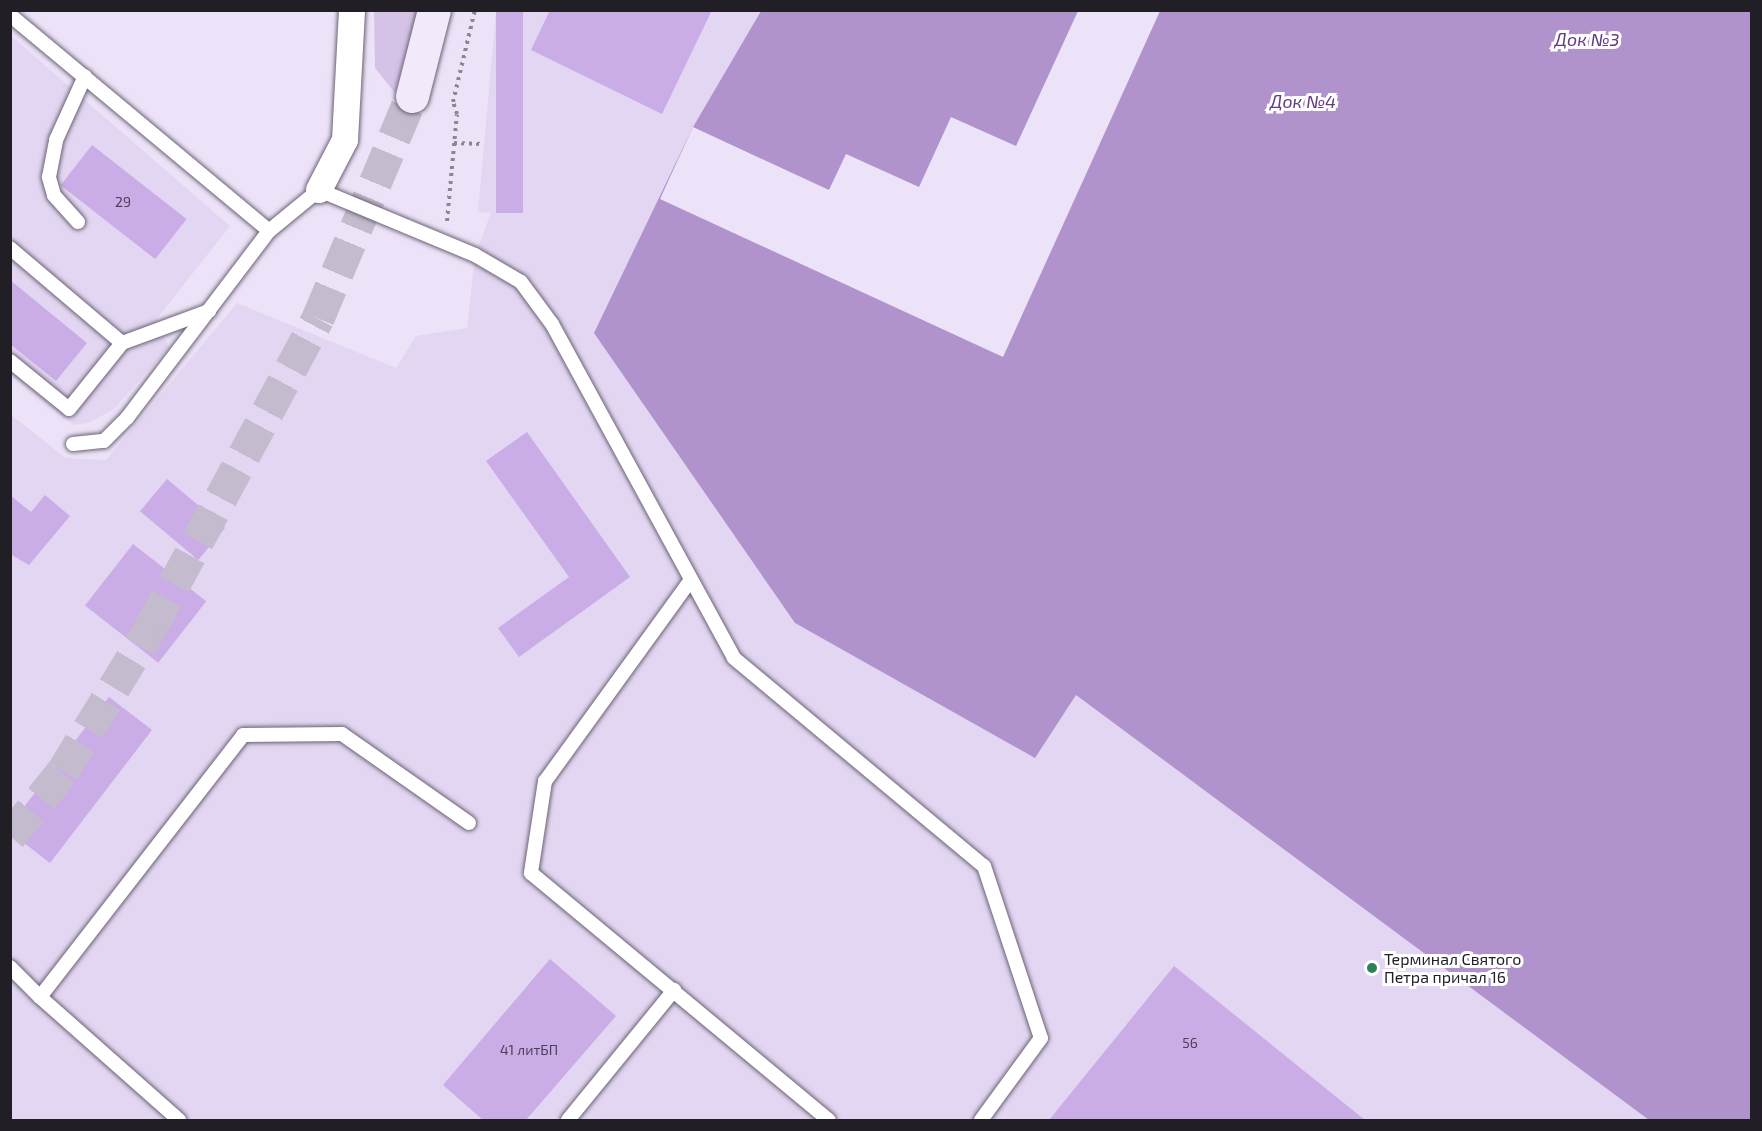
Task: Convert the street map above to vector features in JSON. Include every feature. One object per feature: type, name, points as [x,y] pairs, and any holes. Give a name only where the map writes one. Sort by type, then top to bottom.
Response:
[{"type":"street","points":[[319,190],[345,140],[352,10]]},
{"type":"street","points":[[412,96],[435,10]]},
{"type":"lane","points":[[10,15],[269,231]]},
{"type":"lane","points":[[78,222],[54,195],[49,177],[56,140],[85,76]]},
{"type":"lane","points":[[73,444],[104,441],[211,310],[269,231],[319,190],[445,242],[521,282],[552,324],[734,658],[984,866],[1041,1038],[981,1120]]},
{"type":"lane","points":[[10,248],[122,344]]},
{"type":"lane","points":[[10,361],[69,409],[122,344],[211,310]]},
{"type":"lane","points":[[690,581],[545,782],[531,873],[830,1120]]},
{"type":"lane","points":[[40,997],[243,735],[342,734],[469,823]]},
{"type":"lane","points":[[10,967],[40,997],[179,1120]]},
{"type":"lane","points":[[568,1120],[674,990]]},
{"type":"path","points":[[445,242],[454,143],[453,102],[475,10]]},
{"type":"path","points":[[454,143],[484,144]]},
{"type":"shaded area","points":[[374,11],[418,11],[395,93],[375,68]]},
{"type":"shaded area","points":[[496,11],[761,11],[693,127],[660,199],[1076,695],[1649,1120],[11,1120],[10,414],[66,458],[106,460],[237,303],[396,368],[416,336],[467,328],[475,255],[491,213],[478,212]]},
{"type":"shaded area","points":[[10,35],[230,226],[156,320],[169,347],[113,410],[88,423],[73,425],[11,375]]},
{"type":"water","points":[[761,11],[1751,11],[1751,1120],[1649,1120],[1076,695],[1035,758],[795,623],[594,333],[693,127]]},
{"type":"pier","points":[[1078,11],[1160,11],[1003,357],[660,199],[693,127],[829,190],[846,154],[919,187],[951,117],[1016,146]]},
{"type":"building","points":[[496,10],[523,10],[523,213],[496,213]]},
{"type":"building","points":[[550,10],[712,10],[662,114],[531,50]]},
{"type":"building","points":[[92,145],[187,219],[155,259],[61,185]]},
{"type":"building","points":[[10,280],[87,343],[56,381],[10,344]]},
{"type":"building","points":[[527,432],[630,577],[519,657],[498,628],[569,577],[486,461]]},
{"type":"building","points":[[167,479],[225,528],[198,560],[140,511]]},
{"type":"building","points":[[10,495],[31,512],[45,495],[70,516],[29,565],[10,554]]},
{"type":"building","points":[[133,544],[206,601],[158,663],[85,605]]},
{"type":"building","points":[[109,697],[152,730],[50,863],[10,832],[10,825]]},
{"type":"building","points":[[550,959],[616,1016],[526,1120],[483,1120],[443,1085]]},
{"type":"building","points":[[1174,966],[1365,1120],[1049,1120]]},
{"type":"tunnel","points":[[10,836],[63,771],[151,627],[318,318],[412,96]]},
{"type":"place","name":"Терминал Святого Петра причал 16","points":[[1372,968]]},
{"type":"water label","name":"Док №3","points":[[1587,39]]},
{"type":"water label","name":"Док №4","points":[[1303,101]]}]
